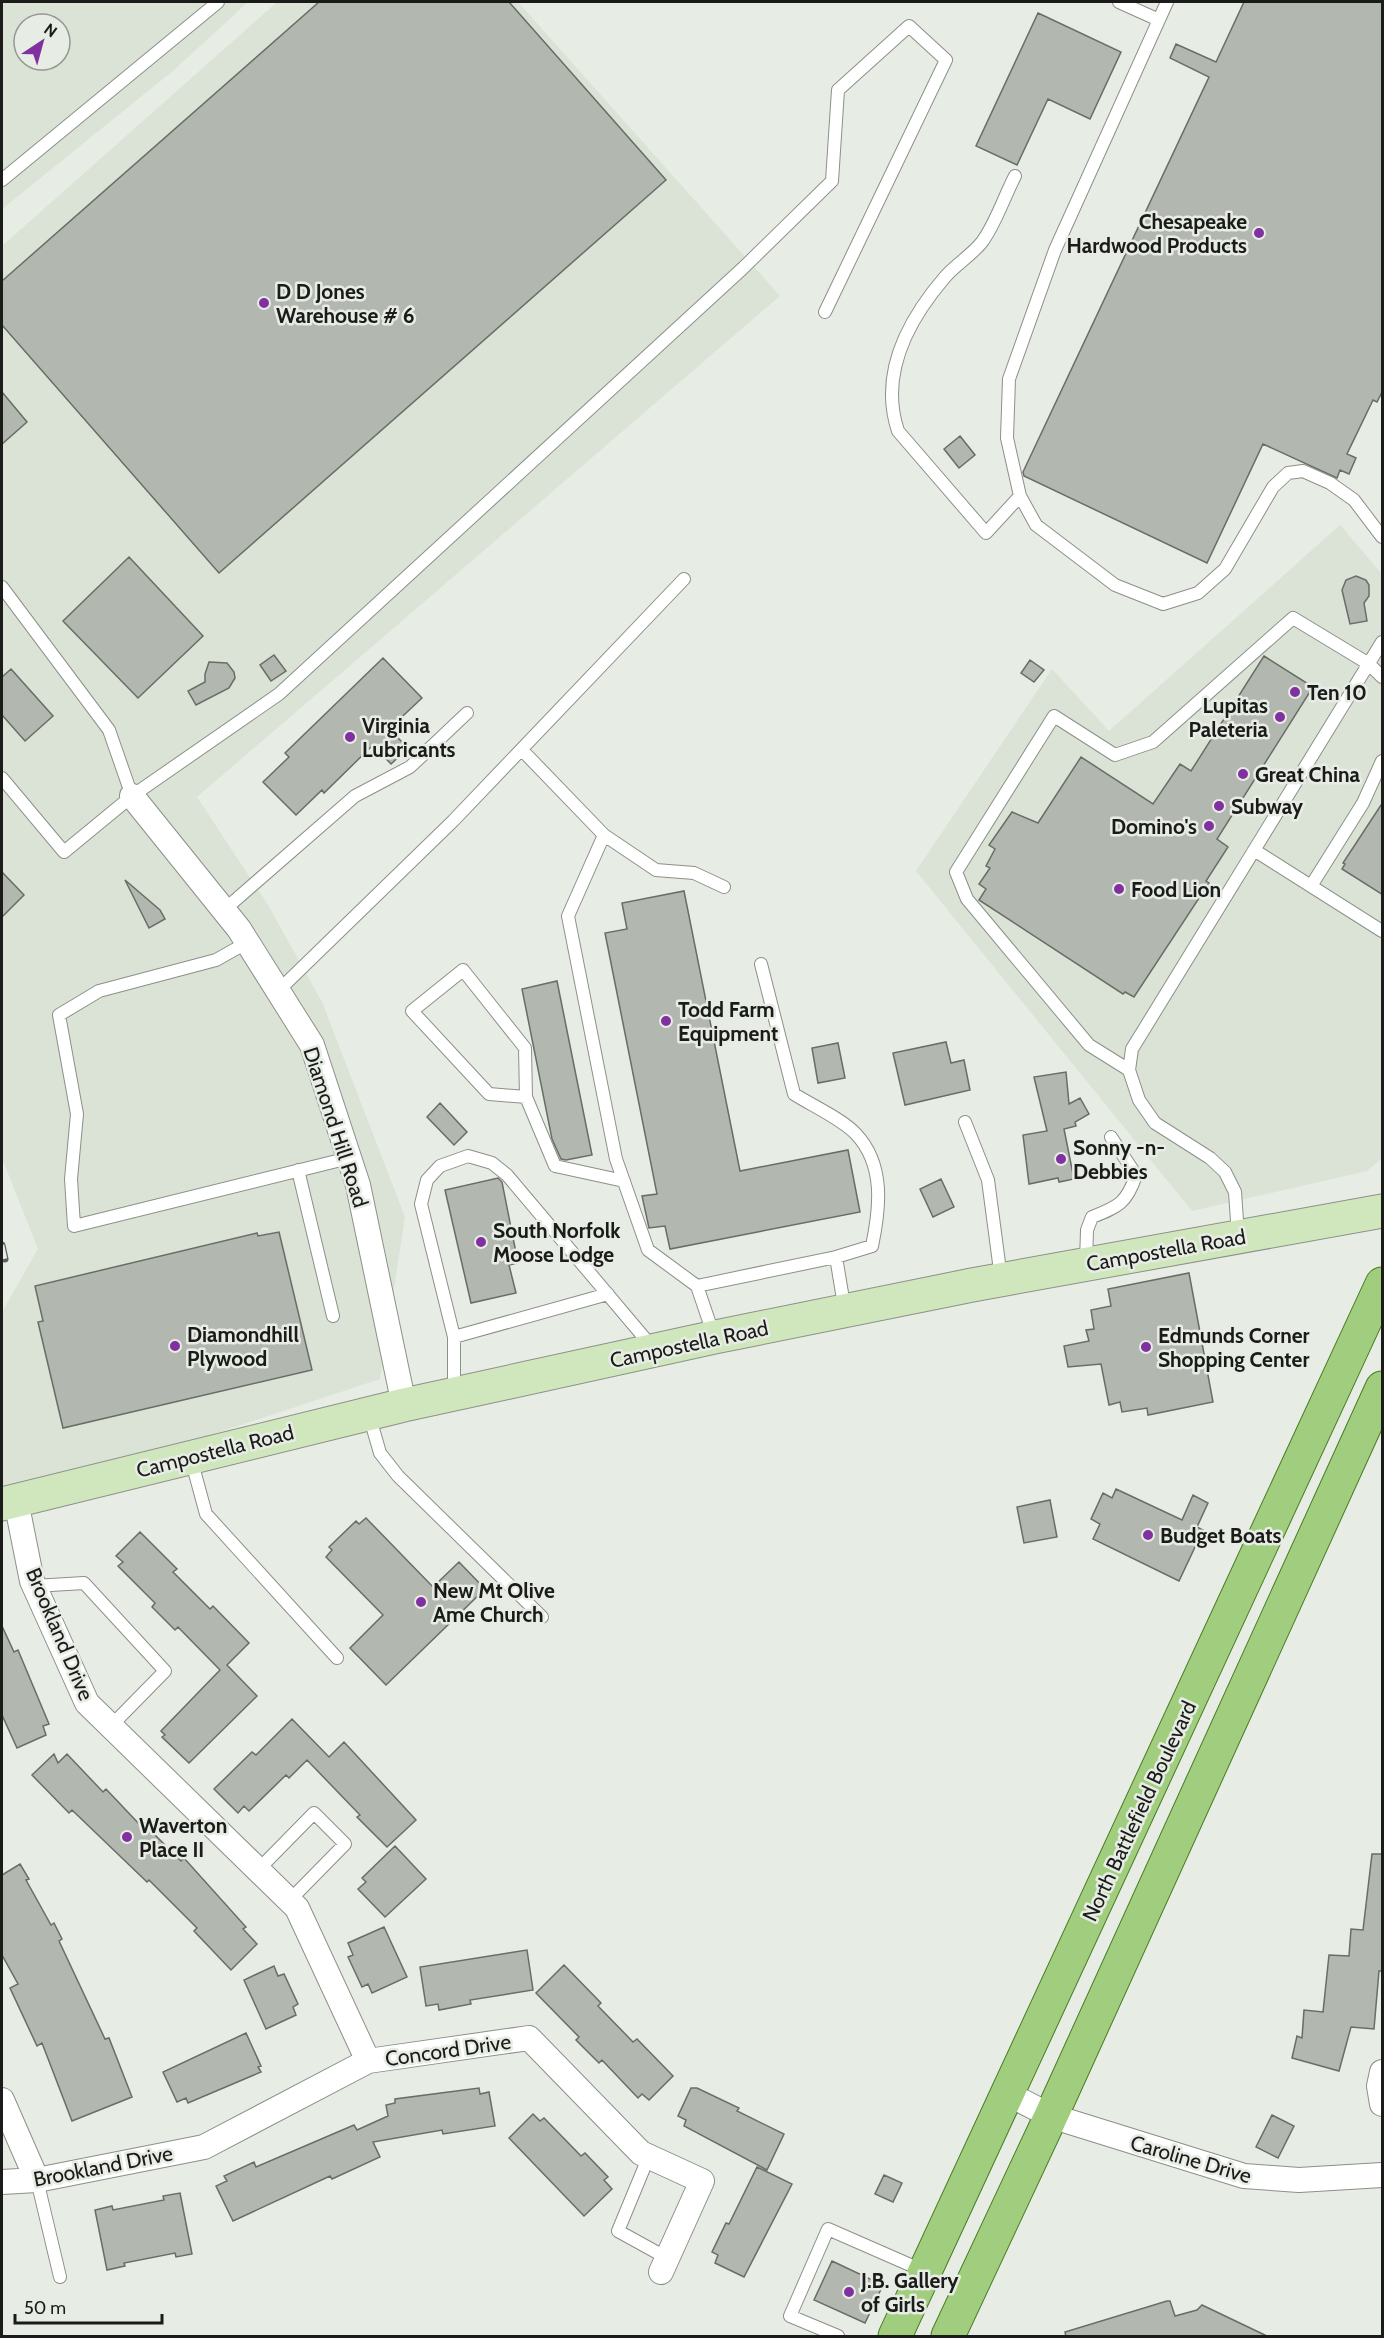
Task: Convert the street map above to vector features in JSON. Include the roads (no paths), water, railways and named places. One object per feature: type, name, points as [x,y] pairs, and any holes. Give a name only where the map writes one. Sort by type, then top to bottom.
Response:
[{"type":"main road","name":"Campostella Road","points":[[9,1503],[404,1404],[714,1337],[1001,1279],[1383,1211]]},
{"type":"main road","name":"North Battlefield Boulevard","points":[[895,2337],[1383,1284]]},
{"type":"main road","points":[[948,2337],[1052,2116],[1383,1388]]},
{"type":"street","name":"Diamond Hill Road","points":[[132,796],[248,942],[312,1045],[358,1185],[404,1404]]},
{"type":"street","name":"Brookland Drive","points":[[9,1503],[34,1586],[87,1703],[297,1908],[368,2061]]},
{"type":"street","name":"Concord Drive","points":[[204,2147],[368,2061],[529,2038],[641,2153],[702,2181],[664,2265]]},
{"type":"street","points":[[1383,2072],[1379,2086],[1383,2104]]},
{"type":"street","name":"Caroline Drive","points":[[1008,2094],[1052,2116],[1244,2176],[1299,2180],[1383,2175]]},
{"type":"street","points":[[2,2100],[37,2180]]},
{"type":"street","name":"Brookland Drive","points":[[2,2182],[37,2180],[204,2147]]},
{"type":"lane","points":[[2,180],[218,2]]},
{"type":"lane","points":[[1119,2],[1159,20]]},
{"type":"lane","points":[[1167,2],[1055,250],[1009,379],[1008,438],[1020,496],[1036,525],[1115,585],[1162,604],[1198,592],[1225,568],[1273,487],[1288,473],[1303,471],[1330,483],[1354,500],[1383,537]]},
{"type":"lane","points":[[2,778],[63,852],[132,796],[279,694],[742,269],[832,181],[838,90],[909,26],[946,60],[825,312]]},
{"type":"lane","points":[[1015,176],[982,242],[946,275],[918,311],[902,345],[890,384],[892,412],[898,431],[986,533],[1020,496]]},
{"type":"lane","points":[[278,991],[367,907],[522,750],[684,579]]},
{"type":"lane","points":[[2,587],[110,729],[132,796]]},
{"type":"lane","points":[[1129,1070],[1089,1045],[967,899],[957,872],[1054,716],[1115,755],[1153,742],[1293,618],[1369,664],[1383,677]]},
{"type":"lane","points":[[1239,1237],[1234,1192],[1224,1172],[1210,1158],[1155,1123],[1139,1100],[1129,1070],[1132,1048],[1383,642]]},
{"type":"lane","points":[[224,910],[355,796],[410,767],[467,713]]},
{"type":"lane","points":[[522,750],[604,835],[656,870],[694,873],[724,887]]},
{"type":"lane","points":[[1311,886],[1362,803],[1383,761]]},
{"type":"lane","points":[[604,835],[568,916],[616,1159],[648,1250],[697,1286],[714,1337]]},
{"type":"lane","points":[[1254,850],[1383,931]]},
{"type":"lane","points":[[248,942],[216,960],[99,991],[59,1015],[77,1114],[71,1179],[74,1227],[349,1158]]},
{"type":"lane","points":[[697,1286],[836,1257],[872,1246],[880,1209],[874,1160],[855,1133],[794,1094],[761,964]]},
{"type":"lane","points":[[526,1097],[489,1094],[412,1011],[463,970],[525,1048],[526,1097],[555,1166],[624,1182]]},
{"type":"lane","points":[[965,1122],[988,1180],[1001,1279]]},
{"type":"lane","points":[[1086,1264],[1087,1230],[1092,1217],[1115,1209],[1130,1194],[1136,1175],[1112,1137]]},
{"type":"lane","points":[[454,1394],[454,1337],[421,1204],[427,1180],[433,1173],[440,1166],[468,1156],[492,1163],[507,1175],[656,1351]]},
{"type":"lane","points":[[298,1170],[333,1316]]},
{"type":"lane","points":[[836,1257],[845,1311]]},
{"type":"lane","points":[[454,1337],[608,1294]]},
{"type":"lane","points":[[368,1413],[380,1453],[398,1476],[542,1617]]},
{"type":"lane","points":[[190,1458],[206,1514],[337,1658]]},
{"type":"lane","points":[[34,1586],[84,1582],[165,1671],[111,1726]]},
{"type":"lane","points":[[258,1870],[314,1813],[345,1844],[290,1900]]},
{"type":"lane","points":[[649,2156],[618,2232],[664,2265]]},
{"type":"lane","points":[[37,2180],[60,2277]]},
{"type":"lane","points":[[838,2337],[790,2316],[828,2229],[925,2272]]},
{"type":"railway","points":[[2,1245],[5,1259]]},
{"type":"place","name":"Chesapeake Hardwood Products","points":[[1259,233]]},
{"type":"place","name":"D D Jones Warehouse # 6","points":[[264,303]]},
{"type":"place","name":"Ten 10","points":[[1295,692]]},
{"type":"place","name":"Lupitas Paleteria","points":[[1280,717]]},
{"type":"place","name":"Virginia Lubricants","points":[[350,737]]},
{"type":"place","name":"Great China","points":[[1243,774]]},
{"type":"place","name":"Subway","points":[[1219,806]]},
{"type":"place","name":"Domino's","points":[[1209,826]]},
{"type":"place","name":"Food Lion","points":[[1119,889]]},
{"type":"place","name":"Todd Farm Equipment","points":[[666,1021]]},
{"type":"place","name":"Sonny -n- Debbies","points":[[1061,1159]]},
{"type":"place","name":"South Norfolk Moose Lodge","points":[[481,1242]]},
{"type":"place","name":"Diamondhill Plywood","points":[[175,1346]]},
{"type":"place","name":"Edmunds Corner Shopping Center","points":[[1146,1347]]},
{"type":"place","name":"Budget Boats","points":[[1148,1535]]},
{"type":"place","name":"New Mt Olive Ame Church","points":[[421,1602]]},
{"type":"place","name":"Waverton Place II","points":[[127,1837]]},
{"type":"place","name":"J.B. Gallery of Girls","points":[[849,2292]]}]
